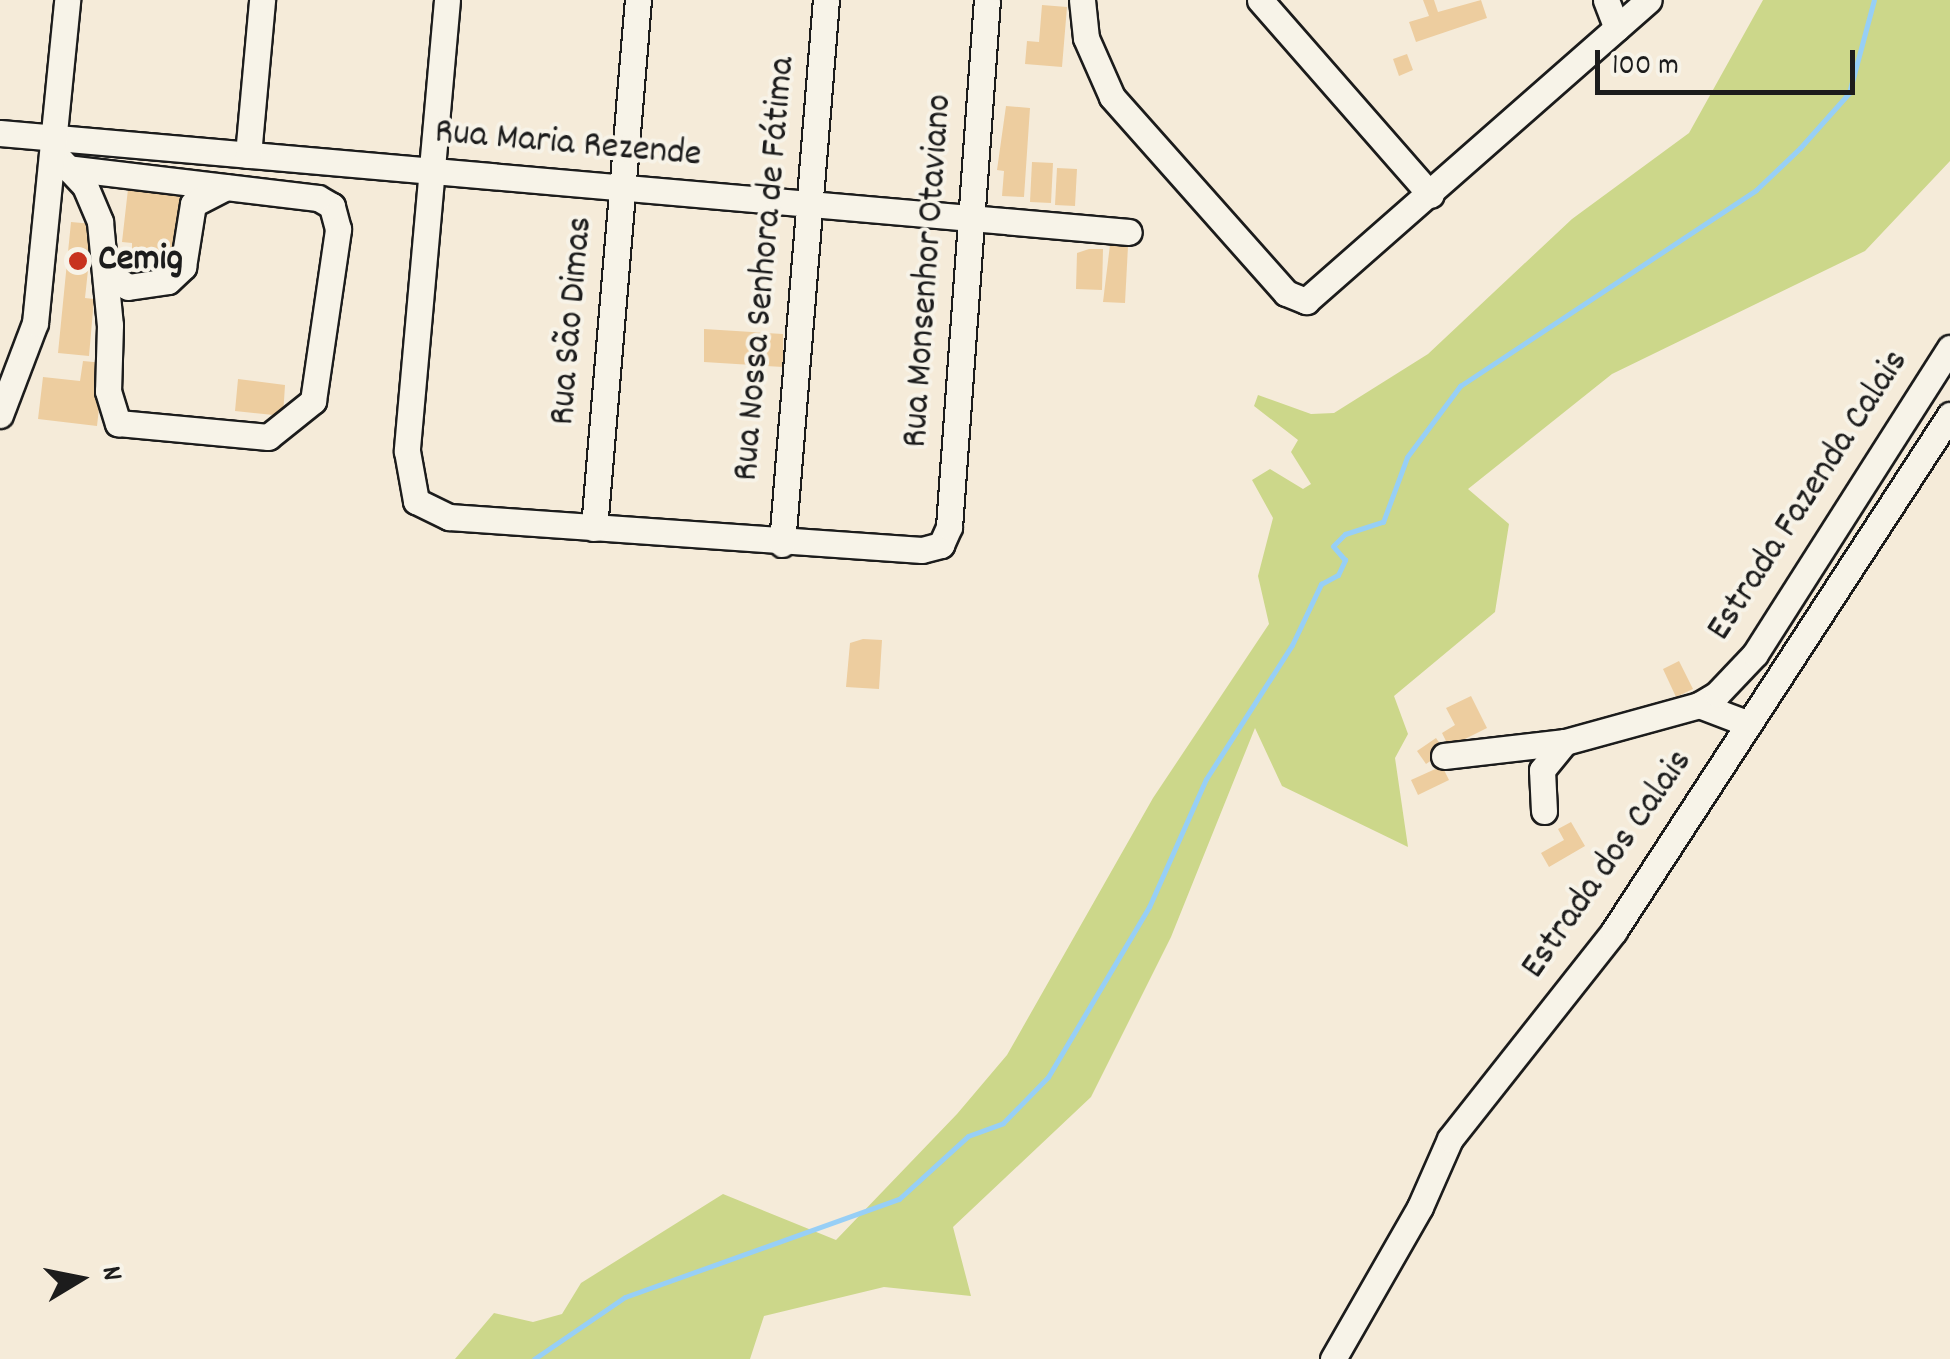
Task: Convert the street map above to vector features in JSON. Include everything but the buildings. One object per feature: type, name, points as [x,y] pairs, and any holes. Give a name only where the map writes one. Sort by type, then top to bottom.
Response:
[{"type":"street","points":[[2,413],[34,322],[58,153],[67,0]]},
{"type":"street","points":[[248,155],[262,0]]},
{"type":"street","points":[[447,0],[408,451],[416,500],[449,517],[782,544]]},
{"type":"street","name":"Rua São Dimas","points":[[594,528],[638,0]]},
{"type":"street","name":"Rua Nossa Senhora de Fátima","points":[[782,544],[826,0]]},
{"type":"street","name":"Rua Monsenhor Otaviano","points":[[782,544],[922,550],[941,544],[949,527],[966,218],[987,0]]},
{"type":"street","points":[[1082,0],[1086,38],[1112,97],[1286,293],[1306,302],[1322,292],[1649,0]]},
{"type":"street","points":[[1260,0],[1431,195]]},
{"type":"street","points":[[1606,0],[1617,28]]},
{"type":"street","name":"Rua Maria Rezende","points":[[0,133],[58,153],[248,155],[1130,232]]},
{"type":"street","points":[[58,153],[226,187],[318,198],[338,216],[313,402],[268,437],[136,430],[118,423],[108,391],[100,222],[85,186],[58,153]]},
{"type":"street","points":[[104,272],[128,288],[168,281],[183,267],[192,204],[226,187]]},
{"type":"street","name":"Estrada Fazenda Calais","points":[[1444,756],[1565,742],[1699,705],[1734,680],[1755,654],[1950,348]]},
{"type":"street","name":"Estrada dos Calais","points":[[1333,1359],[1420,1206],[1450,1139],[1614,931],[1950,415]]},
{"type":"street","points":[[1699,705],[1749,724]]},
{"type":"street","points":[[1544,811],[1542,770],[1565,742]]},
{"type":"green space","points":[[1763,0],[1950,0],[1950,161],[1865,251],[1612,374],[1468,489],[1509,524],[1495,612],[1394,696],[1408,734],[1395,758],[1408,847],[1282,786],[1255,728],[1171,937],[1091,1097],[953,1227],[971,1296],[884,1287],[764,1316],[750,1359],[455,1359],[494,1313],[533,1322],[562,1314],[581,1283],[723,1194],[836,1240],[957,1114],[1007,1055],[1153,798],[1269,624],[1258,576],[1273,518],[1252,480],[1270,469],[1303,489],[1311,484],[1291,452],[1298,440],[1254,406],[1258,395],[1311,414],[1334,413],[1428,354],[1572,219],[1689,133]]},
{"type":"waterway","points":[[534,1359],[625,1297],[899,1199],[968,1136],[1003,1123],[1048,1077],[1149,907],[1206,779],[1292,645],[1321,584],[1338,575],[1345,560],[1333,546],[1345,534],[1383,522],[1407,457],[1460,386],[1756,190],[1800,148],[1849,93],[1874,0]]},
{"type":"place","name":"Cemig","points":[[78,261]]}]
